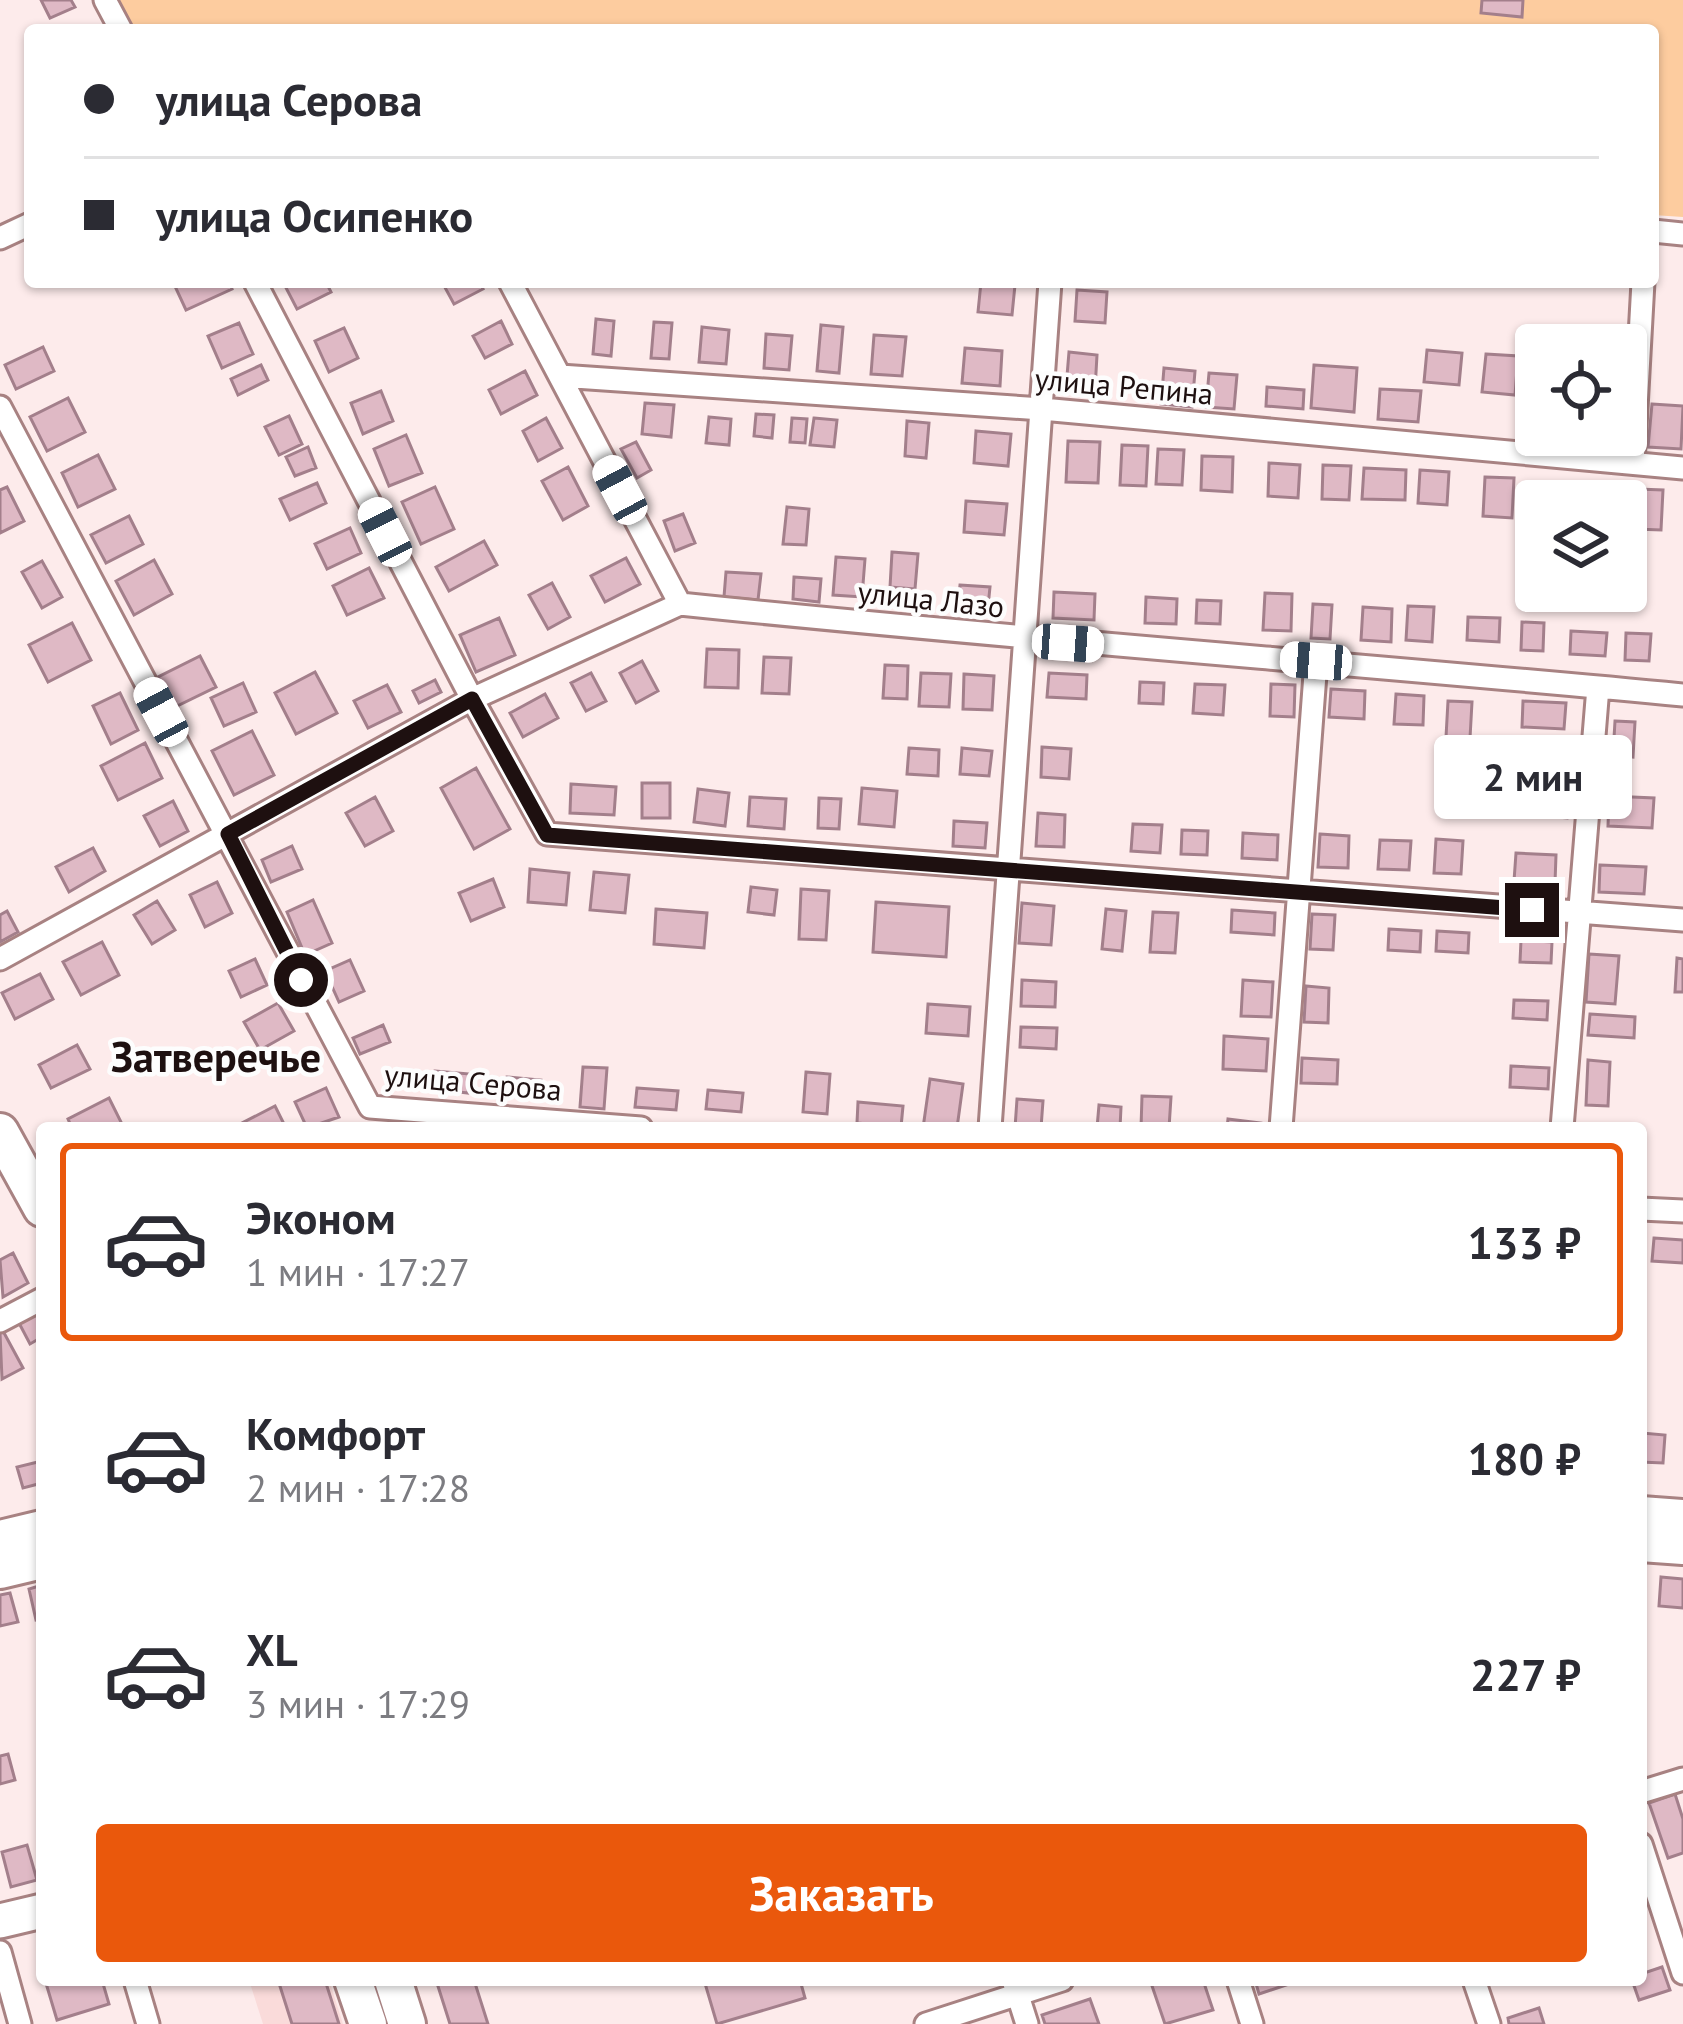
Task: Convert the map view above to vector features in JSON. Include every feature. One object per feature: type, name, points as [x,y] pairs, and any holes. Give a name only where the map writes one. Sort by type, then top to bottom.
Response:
[{"type":"main road","points":[[0,1132],[36,1197]]},
{"type":"main road","points":[[1647,1515],[1683,1518]]},
{"type":"main road","points":[[0,1539],[36,1530]]},
{"type":"main road","points":[[1647,1543],[1683,1546]]},
{"type":"main road","points":[[0,1570],[36,1561]]},
{"type":"main road","points":[[355,1986],[368,2024]]},
{"type":"main road","points":[[394,1986],[407,2024]]},
{"type":"street","points":[[258,288],[547,835],[1683,920]]},
{"type":"street","points":[[0,959],[472,699],[680,604],[513,288]]},
{"type":"street","points":[[990,1122],[1050,288]]},
{"type":"street","points":[[1633,463],[1643,288]]},
{"type":"street","name":"улица Репина","points":[[560,376],[1042,410],[1683,468]]},
{"type":"street","name":"улица Серова","points":[[0,406],[370,1107],[527,1122]]},
{"type":"street","name":"улица Лазо","points":[[680,604],[1027,640],[1683,695]]},
{"type":"street","points":[[1281,1122],[1316,661]]},
{"type":"street","points":[[1562,1122],[1598,687]]},
{"type":"street","points":[[360,1122],[370,1107]]},
{"type":"street","points":[[1647,1209],[1683,1211]]},
{"type":"street","points":[[0,1321],[36,1302]]},
{"type":"street","points":[[1647,1790],[1683,1779]]},
{"type":"street","points":[[1647,1862],[1683,1973]]},
{"type":"street","points":[[0,1921],[36,1912]]},
{"type":"street","points":[[0,1952],[20,2024]]},
{"type":"street","points":[[137,1986],[148,2024]]},
{"type":"street","points":[[1240,1986],[1252,2024]]},
{"type":"street","points":[[1476,1986],[1489,2024]]},
{"type":"street","points":[[926,2024],[1015,1987],[1027,2024]]},
{"type":"shaded area","points":[[116,0],[1683,0],[1683,217],[1659,215],[1659,24],[129,24]]},
{"type":"shaded area","points":[[251,1986],[331,1986],[343,2024],[263,2024]]},
{"type":"building","points":[[41,0],[71,0],[75,7],[50,18]]},
{"type":"building","points":[[1482,0],[1523,0],[1522,17],[1481,13]]},
{"type":"building","points":[[176,288],[232,288],[232,289],[186,310]]},
{"type":"building","points":[[286,288],[329,288],[331,292],[297,309]]},
{"type":"building","points":[[445,288],[483,289],[454,304]]},
{"type":"building","points":[[980,288],[1015,288],[1012,315],[978,312]]},
{"type":"building","points":[[1077,290],[1107,292],[1105,323],[1075,321]]},
{"type":"building","points":[[596,319],[614,321],[611,356],[593,354]]},
{"type":"building","points":[[501,321],[512,344],[485,358],[473,336]]},
{"type":"building","points":[[654,322],[672,323],[669,359],[651,358]]},
{"type":"building","points":[[239,323],[253,354],[222,368],[208,336]]},
{"type":"building","points":[[821,325],[843,327],[839,373],[817,371]]},
{"type":"building","points":[[702,327],[729,330],[726,364],[699,362]]},
{"type":"building","points":[[344,328],[358,358],[329,372],[315,341]]},
{"type":"building","points":[[766,334],[792,336],[789,370],[764,368]]},
{"type":"building","points":[[874,335],[906,337],[902,376],[871,374]]},
{"type":"building","points":[[43,347],[54,371],[16,389],[5,365]]},
{"type":"building","points":[[965,348],[1002,351],[1000,386],[962,383]]},
{"type":"building","points":[[1427,350],[1462,353],[1459,385],[1424,382]]},
{"type":"building","points":[[1069,352],[1097,355],[1095,390],[1066,388]]},
{"type":"building","points":[[1486,354],[1515,356],[1515,395],[1482,392]]},
{"type":"building","points":[[261,365],[268,380],[238,395],[231,379]]},
{"type":"building","points":[[1314,365],[1357,368],[1354,412],[1311,408]]},
{"type":"building","points":[[1164,368],[1195,371],[1192,407],[1161,404]]},
{"type":"building","points":[[525,371],[537,395],[501,414],[489,390]]},
{"type":"building","points":[[1209,373],[1237,375],[1234,409],[1206,407]]},
{"type":"building","points":[[1267,387],[1304,390],[1303,409],[1266,406]]},
{"type":"building","points":[[1380,389],[1421,391],[1418,422],[1378,419]]},
{"type":"building","points":[[381,391],[393,421],[363,434],[351,403]]},
{"type":"building","points":[[68,398],[85,432],[47,451],[30,417]]},
{"type":"building","points":[[645,403],[674,405],[671,437],[642,434]]},
{"type":"building","points":[[1652,404],[1683,406],[1681,449],[1648,447]]},
{"type":"building","points":[[756,414],[774,415],[772,438],[754,436]]},
{"type":"building","points":[[289,416],[302,444],[279,455],[265,427]]},
{"type":"building","points":[[709,417],[731,419],[729,445],[706,443]]},
{"type":"building","points":[[546,418],[562,448],[538,461],[523,431]]},
{"type":"building","points":[[792,418],[807,419],[805,443],[790,442]]},
{"type":"building","points":[[814,418],[837,420],[834,447],[810,445]]},
{"type":"building","points":[[907,421],[929,423],[926,458],[905,456]]},
{"type":"building","points":[[976,431],[1011,434],[1008,466],[974,463]]},
{"type":"building","points":[[406,435],[422,473],[389,486],[374,449]]},
{"type":"building","points":[[1068,441],[1100,442],[1098,483],[1066,482]]},
{"type":"building","points":[[636,442],[651,470],[637,478],[621,449]]},
{"type":"building","points":[[1122,445],[1148,446],[1146,486],[1120,485]]},
{"type":"building","points":[[308,447],[316,468],[295,476],[286,457]]},
{"type":"building","points":[[1158,449],[1184,450],[1182,485],[1156,484]]},
{"type":"building","points":[[98,455],[115,489],[78,507],[62,473]]},
{"type":"building","points":[[1202,456],[1233,457],[1232,492],[1201,490]]},
{"type":"building","points":[[1269,463],[1300,465],[1298,498],[1268,496]]},
{"type":"building","points":[[1323,465],[1351,466],[1349,500],[1322,499]]},
{"type":"building","points":[[568,467],[588,506],[563,520],[542,481]]},
{"type":"building","points":[[1364,468],[1406,470],[1405,500],[1362,499]]},
{"type":"building","points":[[1420,470],[1449,472],[1447,505],[1418,503]]},
{"type":"building","points":[[1485,477],[1514,478],[1512,518],[1483,516]]},
{"type":"building","points":[[317,483],[326,503],[290,520],[280,499]]},
{"type":"building","points":[[7,487],[24,521],[0,533],[0,490]]},
{"type":"building","points":[[435,487],[454,529],[421,544],[402,502]]},
{"type":"building","points":[[1647,489],[1663,490],[1661,530],[1647,529]]},
{"type":"building","points":[[966,501],[1007,504],[1004,535],[964,532]]},
{"type":"building","points":[[787,507],[809,509],[806,545],[783,544]]},
{"type":"building","points":[[683,514],[695,543],[675,551],[664,521]]},
{"type":"building","points":[[129,516],[143,544],[106,563],[91,535]]},
{"type":"building","points":[[350,528],[361,553],[327,569],[315,544]]},
{"type":"building","points":[[484,541],[497,565],[449,591],[436,567]]},
{"type":"building","points":[[892,552],[918,554],[915,589],[890,587]]},
{"type":"building","points":[[836,557],[865,559],[862,597],[833,595]]},
{"type":"building","points":[[626,558],[640,584],[605,602],[591,576]]},
{"type":"building","points":[[154,560],[172,594],[134,615],[116,581]]},
{"type":"building","points":[[42,561],[62,597],[42,608],[22,572]]},
{"type":"building","points":[[369,568],[384,598],[347,615],[333,586]]},
{"type":"building","points":[[726,572],[761,574],[758,600],[724,597]]},
{"type":"building","points":[[794,577],[821,579],[819,602],[793,599]]},
{"type":"building","points":[[552,583],[570,617],[548,629],[529,595]]},
{"type":"building","points":[[960,585],[990,587],[988,607],[958,605]]},
{"type":"building","points":[[1054,592],[1095,594],[1094,620],[1053,618]]},
{"type":"building","points":[[1265,593],[1292,594],[1291,631],[1263,630]]},
{"type":"building","points":[[1146,597],[1177,599],[1176,624],[1145,623]]},
{"type":"building","points":[[1197,600],[1221,601],[1220,624],[1196,623]]},
{"type":"building","points":[[1313,604],[1332,605],[1330,639],[1311,638]]},
{"type":"building","points":[[1408,606],[1434,607],[1432,642],[1406,640]]},
{"type":"building","points":[[1363,607],[1392,609],[1391,642],[1361,640]]},
{"type":"building","points":[[1468,617],[1500,618],[1499,642],[1467,640]]},
{"type":"building","points":[[499,618],[515,655],[476,672],[460,635]]},
{"type":"building","points":[[1522,622],[1544,623],[1543,651],[1521,650]]},
{"type":"building","points":[[72,623],[91,660],[48,682],[29,645]]},
{"type":"building","points":[[1571,631],[1607,633],[1605,656],[1570,654]]},
{"type":"building","points":[[1626,633],[1651,634],[1649,661],[1625,660]]},
{"type":"building","points":[[707,649],[739,650],[738,688],[705,687]]},
{"type":"building","points":[[200,656],[216,687],[173,708],[158,677]]},
{"type":"building","points":[[764,657],[791,658],[789,694],[762,693]]},
{"type":"building","points":[[642,661],[658,691],[636,703],[620,673]]},
{"type":"building","points":[[885,665],[908,666],[907,699],[883,698]]},
{"type":"building","points":[[315,672],[337,713],[296,734],[275,693]]},
{"type":"building","points":[[591,673],[606,701],[586,711],[571,683]]},
{"type":"building","points":[[921,673],[951,674],[949,707],[919,706]]},
{"type":"building","points":[[1049,673],[1087,675],[1086,699],[1047,697]]},
{"type":"building","points":[[964,674],[994,676],[992,710],[963,709]]},
{"type":"building","points":[[435,680],[441,692],[419,703],[413,691]]},
{"type":"building","points":[[1140,682],[1164,683],[1163,704],[1139,703]]},
{"type":"building","points":[[243,683],[256,712],[224,726],[211,698]]},
{"type":"building","points":[[1195,684],[1225,685],[1223,715],[1193,713]]},
{"type":"building","points":[[1271,684],[1295,685],[1294,717],[1270,716]]},
{"type":"building","points":[[387,685],[401,712],[368,728],[354,701]]},
{"type":"building","points":[[1331,689],[1365,691],[1364,719],[1329,717]]},
{"type":"building","points":[[120,693],[138,730],[111,744],[93,706]]},
{"type":"building","points":[[545,694],[558,718],[523,737],[510,713]]},
{"type":"building","points":[[1396,694],[1424,696],[1423,725],[1394,724]]},
{"type":"building","points":[[1448,701],[1472,702],[1470,738],[1446,737]]},
{"type":"building","points":[[1523,701],[1566,703],[1564,729],[1522,727]]},
{"type":"building","points":[[1615,721],[1635,722],[1633,757],[1613,755]]},
{"type":"building","points":[[252,731],[274,775],[234,795],[212,751]]},
{"type":"building","points":[[145,743],[162,778],[118,800],[101,766]]},
{"type":"building","points":[[1042,747],[1071,749],[1069,779],[1041,777]]},
{"type":"building","points":[[909,748],[939,750],[938,776],[907,774]]},
{"type":"building","points":[[962,748],[992,751],[989,776],[960,774]]},
{"type":"building","points":[[476,768],[510,829],[474,849],[441,788]]},
{"type":"building","points":[[1548,768],[1571,770],[1567,818],[1544,816]]},
{"type":"building","points":[[642,783],[670,783],[670,818],[642,818]]},
{"type":"building","points":[[571,784],[616,787],[614,815],[570,813]]},
{"type":"building","points":[[862,788],[897,791],[894,827],[859,824]]},
{"type":"building","points":[[698,789],[729,793],[725,826],[694,822]]},
{"type":"building","points":[[1609,796],[1654,798],[1652,828],[1608,826]]},
{"type":"building","points":[[375,797],[393,831],[365,846],[346,813]]},
{"type":"building","points":[[750,797],[786,799],[784,829],[748,826]]},
{"type":"building","points":[[819,798],[841,799],[839,829],[818,828]]},
{"type":"building","points":[[173,801],[188,831],[160,846],[144,816]]},
{"type":"building","points":[[1038,813],[1065,815],[1064,847],[1036,846]]},
{"type":"building","points":[[954,821],[987,823],[985,848],[953,846]]},
{"type":"building","points":[[1133,824],[1162,825],[1160,853],[1131,851]]},
{"type":"building","points":[[1182,830],[1208,831],[1207,855],[1181,854]]},
{"type":"building","points":[[1243,833],[1278,835],[1277,860],[1242,858]]},
{"type":"building","points":[[1320,834],[1349,836],[1348,868],[1318,867]]},
{"type":"building","points":[[1436,839],[1463,841],[1461,874],[1434,873]]},
{"type":"building","points":[[1380,840],[1411,841],[1409,870],[1378,869]]},
{"type":"building","points":[[292,846],[302,869],[271,882],[262,860]]},
{"type":"building","points":[[93,848],[105,871],[69,892],[56,867]]},
{"type":"building","points":[[1516,853],[1556,855],[1555,883],[1514,881]]},
{"type":"building","points":[[1600,865],[1646,867],[1644,894],[1599,892]]},
{"type":"building","points":[[530,869],[569,873],[566,905],[528,902]]},
{"type":"building","points":[[594,872],[629,875],[625,913],[590,910]]},
{"type":"building","points":[[493,879],[504,907],[471,921],[459,893]]},
{"type":"building","points":[[217,882],[232,913],[205,927],[190,895]]},
{"type":"building","points":[[751,887],[777,890],[774,915],[748,912]]},
{"type":"building","points":[[801,889],[829,891],[826,940],[799,939]]},
{"type":"building","points":[[313,900],[332,943],[305,955],[287,912]]},
{"type":"building","points":[[157,901],[175,930],[152,944],[134,915]]},
{"type":"building","points":[[876,902],[949,907],[946,957],[873,952]]},
{"type":"building","points":[[1022,903],[1054,906],[1051,945],[1019,943]]},
{"type":"building","points":[[656,909],[707,913],[704,948],[654,944]]},
{"type":"building","points":[[1106,909],[1126,911],[1122,951],[1102,949]]},
{"type":"building","points":[[1232,910],[1275,913],[1274,935],[1231,932]]},
{"type":"building","points":[[7,911],[18,932],[0,942],[0,915]]},
{"type":"building","points":[[1153,912],[1178,913],[1175,953],[1150,952]]},
{"type":"building","points":[[1312,914],[1335,915],[1333,950],[1310,949]]},
{"type":"building","points":[[1389,929],[1421,931],[1420,952],[1388,950]]},
{"type":"building","points":[[1437,931],[1469,933],[1468,953],[1436,951]]},
{"type":"building","points":[[1521,940],[1552,942],[1551,963],[1520,962]]},
{"type":"building","points":[[102,942],[119,975],[81,995],[63,962]]},
{"type":"building","points":[[1589,954],[1619,956],[1615,1004],[1586,1002]]},
{"type":"building","points":[[1677,958],[1683,959],[1683,992],[1675,992]]},
{"type":"building","points":[[255,959],[267,985],[241,997],[229,971]]},
{"type":"building","points":[[350,960],[364,991],[339,1002],[325,971]]},
{"type":"building","points":[[40,974],[53,999],[15,1019],[2,993]]},
{"type":"building","points":[[1022,980],[1056,982],[1055,1007],[1021,1006]]},
{"type":"building","points":[[1243,980],[1273,982],[1271,1017],[1241,1016]]},
{"type":"building","points":[[1306,986],[1329,988],[1328,1023],[1304,1022]]},
{"type":"building","points":[[1514,1000],[1548,1001],[1547,1020],[1513,1018]]},
{"type":"building","points":[[278,1003],[294,1031],[260,1050],[244,1022]]},
{"type":"building","points":[[928,1004],[970,1007],[968,1036],[926,1033]]},
{"type":"building","points":[[1590,1014],[1635,1017],[1634,1038],[1588,1035]]},
{"type":"building","points":[[383,1025],[390,1042],[360,1054],[353,1038]]},
{"type":"building","points":[[1021,1027],[1057,1028],[1056,1049],[1020,1047]]},
{"type":"building","points":[[1224,1036],[1268,1039],[1266,1071],[1223,1069]]},
{"type":"building","points":[[77,1045],[90,1069],[51,1088],[39,1065]]},
{"type":"building","points":[[1302,1058],[1338,1060],[1337,1084],[1301,1083]]},
{"type":"building","points":[[1588,1060],[1610,1062],[1608,1106],[1586,1105]]},
{"type":"building","points":[[1511,1066],[1549,1068],[1548,1089],[1510,1087]]},
{"type":"building","points":[[583,1067],[607,1068],[604,1109],[580,1107]]},
{"type":"building","points":[[435,1071],[470,1074],[468,1093],[433,1089]]},
{"type":"building","points":[[806,1072],[830,1074],[827,1114],[803,1112]]},
{"type":"building","points":[[507,1077],[541,1080],[540,1099],[505,1095]]},
{"type":"building","points":[[930,1079],[963,1084],[958,1122],[924,1122]]},
{"type":"building","points":[[326,1088],[339,1117],[304,1122],[295,1102]]},
{"type":"building","points":[[637,1088],[678,1091],[676,1110],[635,1107]]},
{"type":"building","points":[[708,1090],[743,1093],[741,1112],[706,1109]]},
{"type":"building","points":[[1142,1096],[1171,1097],[1169,1122],[1141,1122]]},
{"type":"building","points":[[109,1098],[121,1122],[69,1122]]},
{"type":"building","points":[[1017,1099],[1043,1101],[1041,1122],[1015,1122]]},
{"type":"building","points":[[858,1102],[903,1106],[901,1122],[857,1122]]},
{"type":"building","points":[[1099,1105],[1121,1107],[1120,1122],[1098,1122]]},
{"type":"building","points":[[275,1106],[283,1122],[244,1122]]},
{"type":"building","points":[[1654,1238],[1683,1240],[1683,1263],[1652,1261]]},
{"type":"building","points":[[13,1253],[28,1283],[3,1297],[0,1260]]},
{"type":"building","points":[[36,1313],[36,1340],[30,1344],[19,1323]]},
{"type":"building","points":[[3,1331],[23,1368],[2,1379],[0,1333]]},
{"type":"building","points":[[1647,1433],[1665,1435],[1663,1463],[1647,1462]]},
{"type":"building","points":[[36,1462],[36,1485],[23,1488],[17,1467]]},
{"type":"building","points":[[1661,1577],[1683,1579],[1683,1608],[1659,1606]]},
{"type":"building","points":[[36,1587],[36,1620],[29,1589]]},
{"type":"building","points":[[10,1593],[18,1622],[0,1626],[0,1595]]},
{"type":"building","points":[[8,1754],[15,1780],[0,1784],[0,1756]]},
{"type":"building","points":[[1675,1794],[1683,1819],[1683,1853],[1668,1858],[1649,1803]]},
{"type":"building","points":[[27,1845],[36,1880],[11,1887],[2,1852]]},
{"type":"building","points":[[1662,1967],[1670,1990],[1639,2000],[1634,1986],[1647,1986],[1647,1972]]},
{"type":"building","points":[[47,1986],[104,1986],[109,2004],[57,2020]]},
{"type":"building","points":[[280,1986],[327,1986],[339,2024],[292,2024]]},
{"type":"building","points":[[438,1986],[476,1986],[488,2024],[450,2024]]},
{"type":"building","points":[[706,1986],[802,1986],[805,1998],[717,2024]]},
{"type":"building","points":[[1152,1986],[1205,1986],[1213,2010],[1165,2024]]},
{"type":"building","points":[[1257,1986],[1283,1986],[1259,1994]]},
{"type":"building","points":[[1090,1999],[1099,2024],[1045,2024],[1042,2015]]},
{"type":"building","points":[[1539,2008],[1544,2024],[1509,2024],[1508,2018]]},
{"type":"district","name":"Затверечье","points":[[216,1057]]},
{"type":"route","points":[[301,980],[228,834],[472,699],[547,835],[1532,910]]}]
